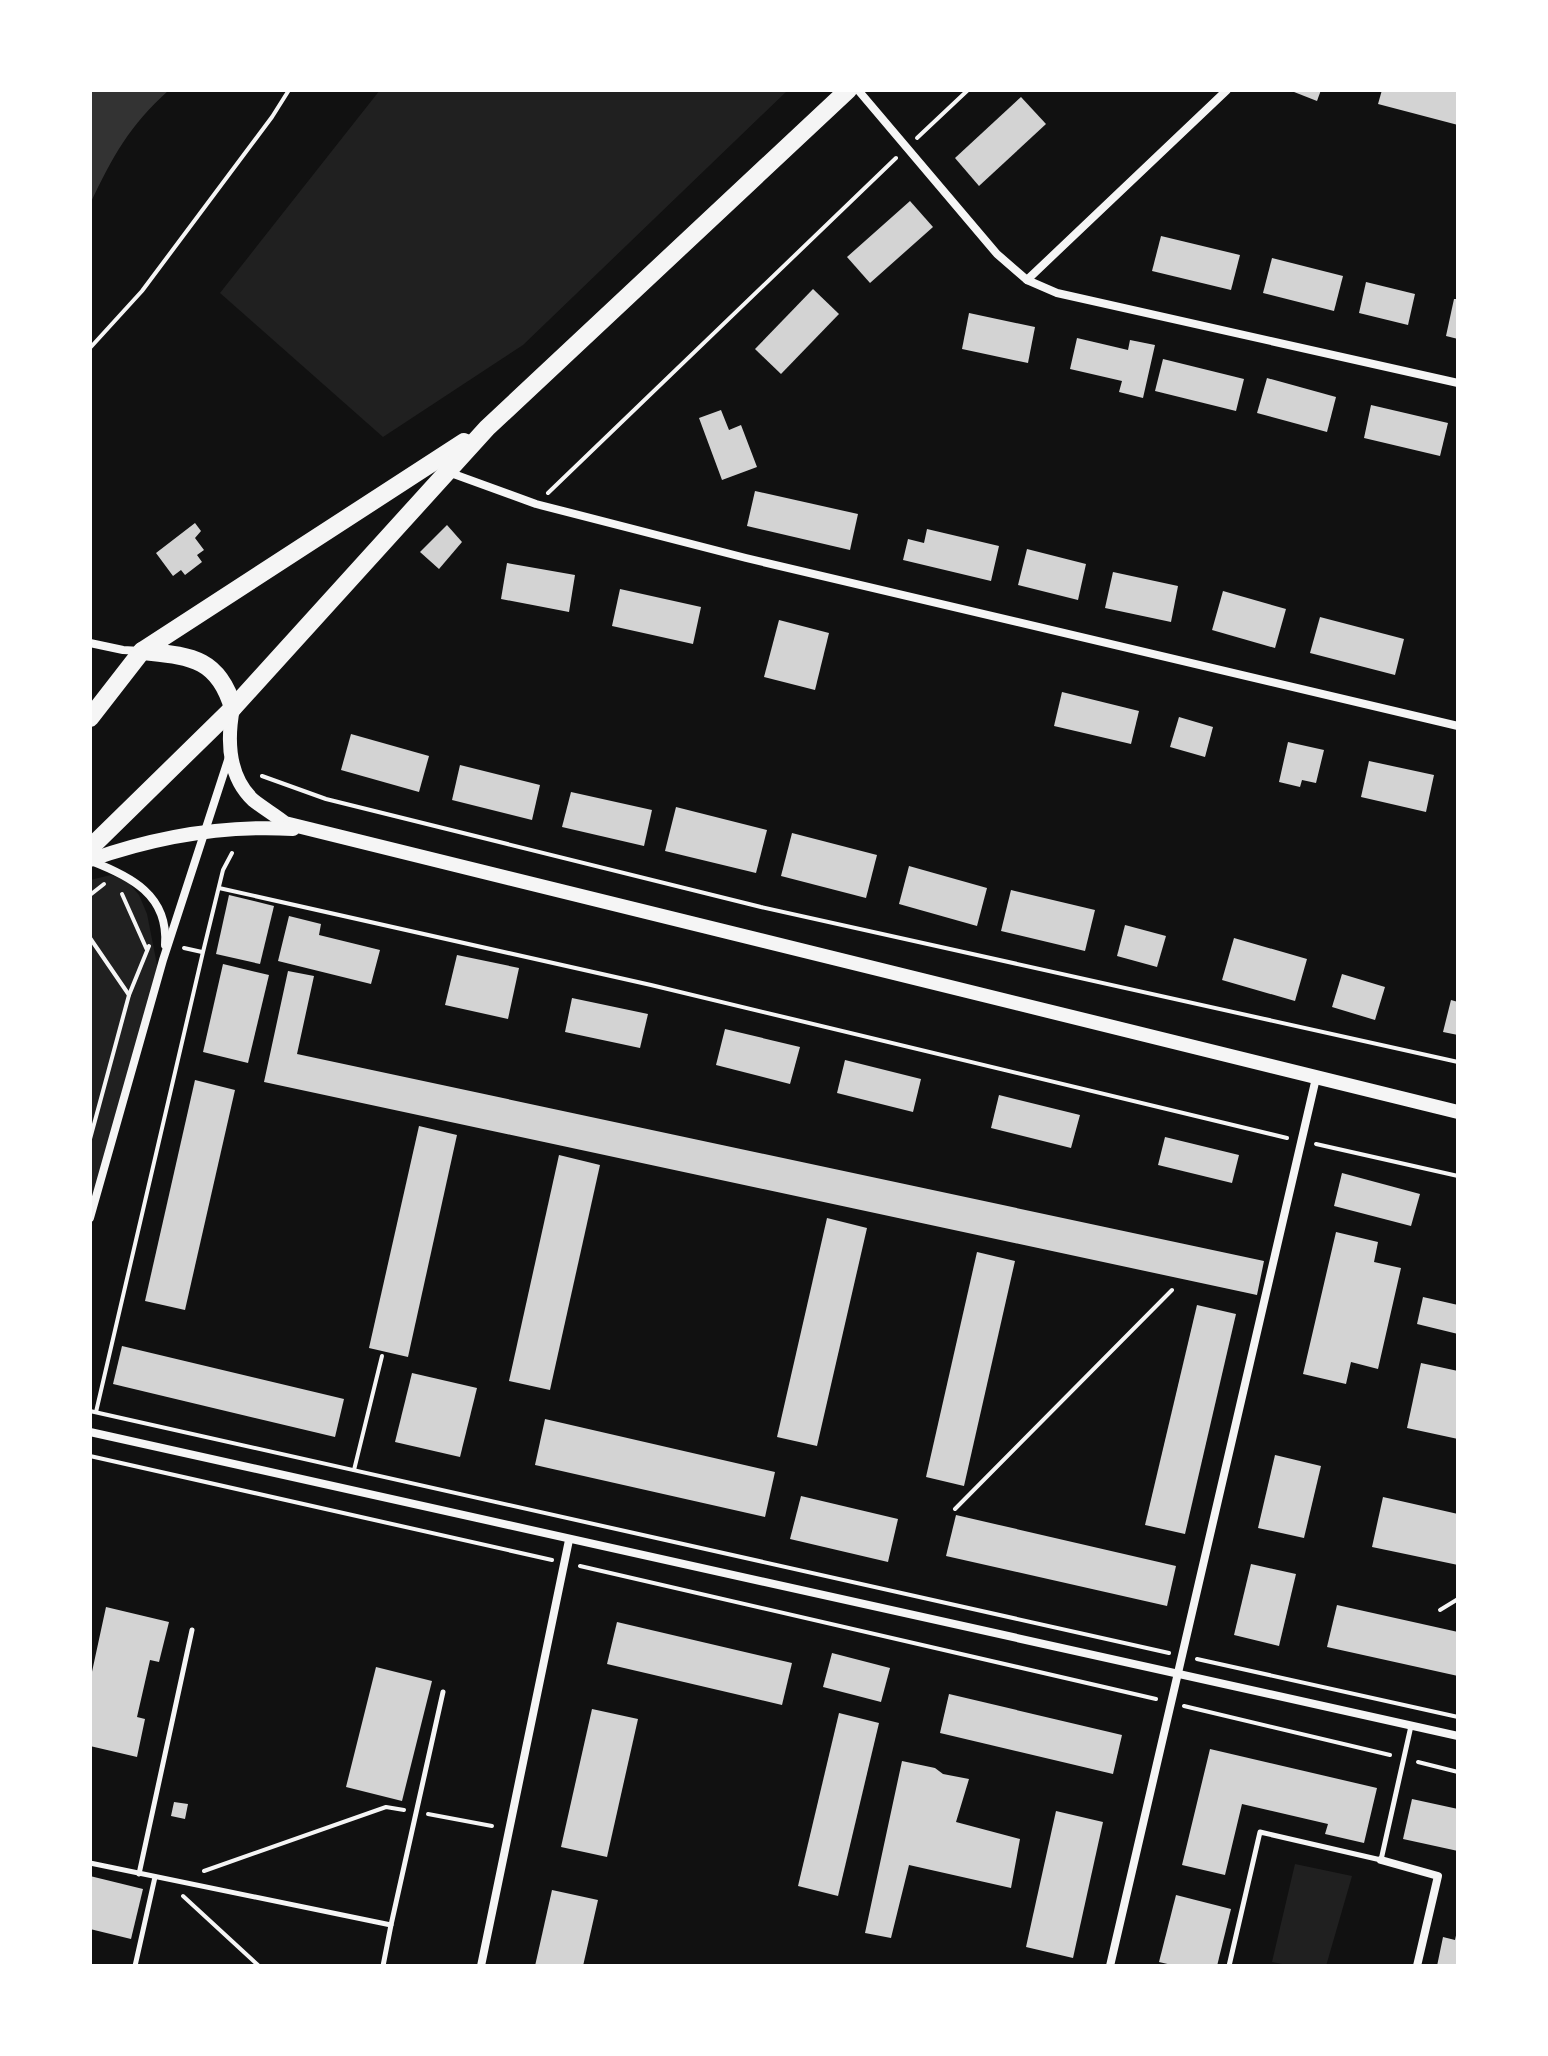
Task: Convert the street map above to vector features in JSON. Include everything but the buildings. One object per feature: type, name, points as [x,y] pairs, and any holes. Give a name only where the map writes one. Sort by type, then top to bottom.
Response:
[{"type":"highway","points":[[90,848],[233,708],[487,428],[848,90]]},
{"type":"highway","points":[[90,718],[142,651],[487,428]]},
{"type":"highway","points":[[142,651],[190,657],[206,664],[219,676],[233,708]]},
{"type":"street","points":[[858,90],[997,254],[1027,280],[1057,293],[1458,383]]},
{"type":"street","points":[[1027,280],[1227,90]]},
{"type":"street","points":[[447,472],[536,504],[746,558],[1458,726]]},
{"type":"street","points":[[90,643],[142,651]]},
{"type":"street","points":[[233,708],[229,730],[230,753],[237,775],[252,799],[285,823],[1458,1112]]},
{"type":"street","points":[[90,1218],[163,960],[230,753]]},
{"type":"street","points":[[90,860],[157,840],[203,833],[283,829],[326,832]]},
{"type":"street","points":[[90,860],[141,884],[154,900],[164,929],[163,960]]},
{"type":"street","points":[[1110,1966],[1316,1078]]},
{"type":"street","points":[[90,1432],[1458,1736]]},
{"type":"street","points":[[481,1966],[569,1540]]},
{"type":"street","points":[[1381,1860],[1438,1876],[1417,1966]]},
{"type":"lane","points":[[139,1874],[192,1630]]},
{"type":"lane","points":[[383,1966],[443,1692]]},
{"type":"lane","points":[[1229,1966],[1260,1832],[1381,1860],[1411,1725]]},
{"type":"lane","points":[[90,1863],[391,1925]]},
{"type":"lane","points":[[135,1966],[155,1877]]},
{"type":"path","points":[[90,348],[142,291],[289,90]]},
{"type":"path","points":[[536,504],[968,90]]},
{"type":"path","points":[[262,776],[326,799],[761,907],[1458,1062]]},
{"type":"path","points":[[232,853],[223,870],[93,1411],[1458,1717]]},
{"type":"path","points":[[219,888],[651,985],[1237,1128],[1458,1176]]},
{"type":"path","points":[[121,892],[147,950]]},
{"type":"path","points":[[90,938],[129,995]]},
{"type":"path","points":[[955,1509],[1172,1290]]},
{"type":"path","points":[[354,1470],[382,1356]]},
{"type":"path","points":[[90,1456],[1172,1703],[1458,1772]]},
{"type":"path","points":[[1440,1610],[1458,1599]]},
{"type":"path","points":[[175,1881],[386,1807],[492,1826]]},
{"type":"path","points":[[164,1878],[259,1966]]},
{"type":"shaded area","points":[[90,90],[169,90],[123,142],[90,204]]},
{"type":"shaded area","points":[[380,90],[788,90],[523,345],[383,437],[220,293]]},
{"type":"shaded area","points":[[111,875],[127,881],[139,895],[147,914],[158,970],[90,1214],[90,880]]},
{"type":"shaded area","points":[[1295,1864],[1352,1876],[1326,1966],[1292,1966],[1272,1962]]}]
